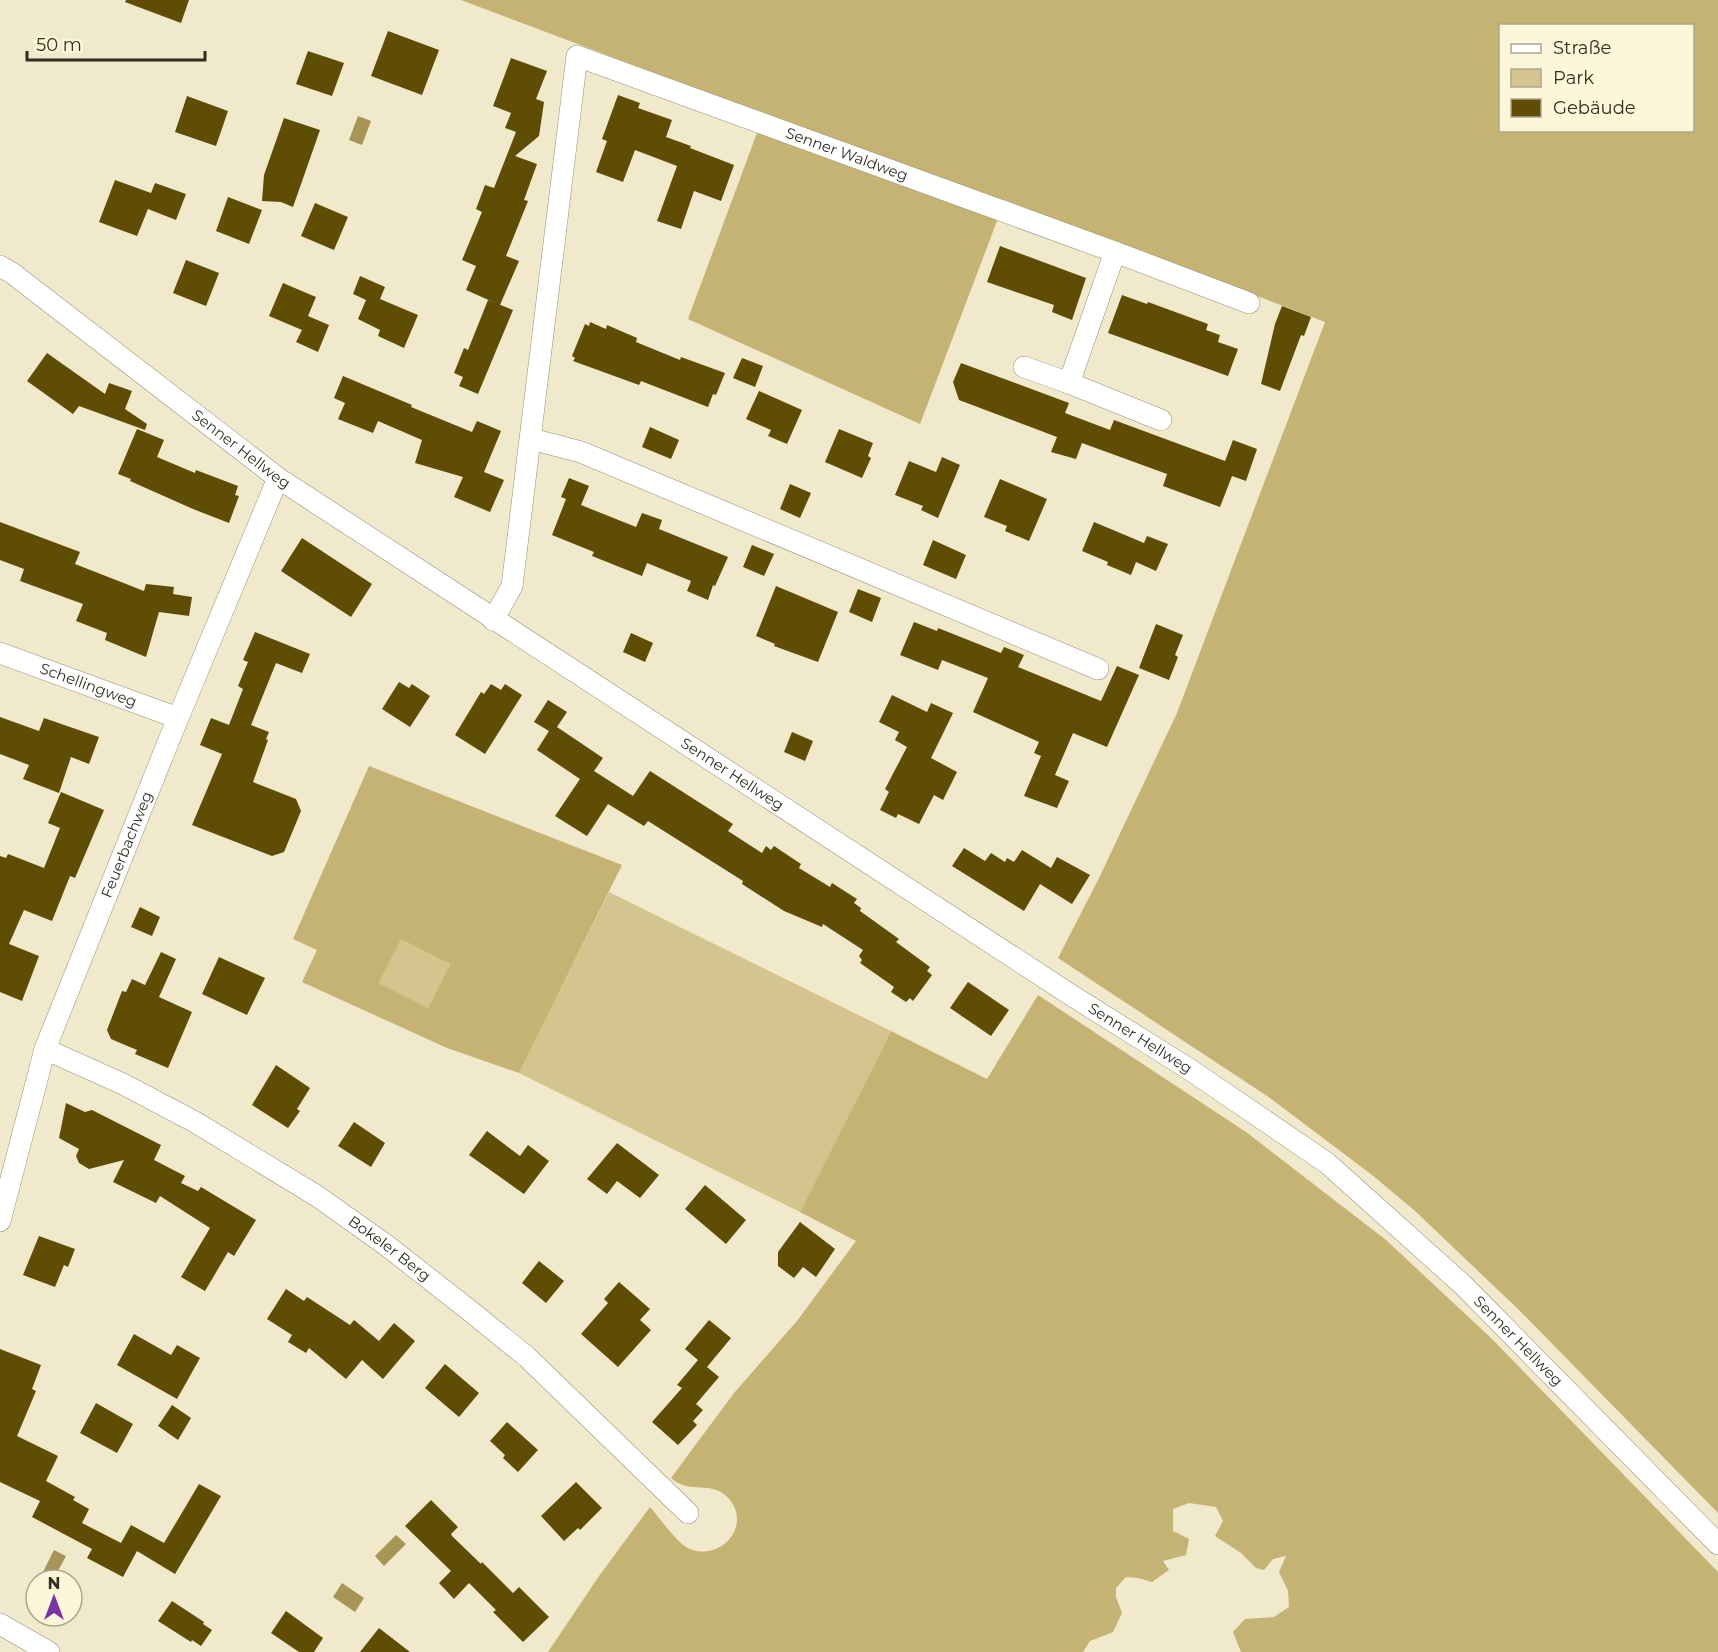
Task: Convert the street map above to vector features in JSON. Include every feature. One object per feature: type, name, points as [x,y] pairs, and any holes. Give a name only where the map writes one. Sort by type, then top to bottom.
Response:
[{"type":"street","name":"Senner Waldweg","points":[[531,439],[577,56],[1249,303]]},
{"type":"street","points":[[1069,383],[1115,252]]},
{"type":"street","name":"Senner Hellweg","points":[[0,266],[278,478],[1071,995],[1190,1069],[1327,1163],[1463,1285],[1718,1544]]},
{"type":"street","points":[[1023,367],[1161,420]]},
{"type":"street","points":[[493,620],[512,586],[531,439],[581,452],[1098,669]]},
{"type":"street","name":"Feuerbachweg","points":[[1,1214],[45,1049],[178,718],[278,478]]},
{"type":"street","name":"Schellingweg","points":[[0,653],[178,718]]},
{"type":"street","name":"Bokeler Berg","points":[[45,1049],[123,1084],[195,1122],[317,1196],[386,1245],[527,1357],[688,1513]]},
{"type":"street","points":[[0,1624],[49,1652]]},
{"type":"green space","points":[[609,892],[891,1031],[800,1212],[519,1073]]},
{"type":"green space","points":[[401,938],[450,964],[428,1008],[379,983]]},
{"type":"shaded area","points":[[461,0],[1718,0],[1718,1513],[1519,1310],[1414,1210],[1372,1175],[1270,1098],[1058,958],[1099,878],[1177,713],[1325,322],[1005,200],[920,424],[688,319],[764,114]]},
{"type":"shaded area","points":[[358,116],[371,121],[362,145],[349,140]]},
{"type":"shaded area","points":[[369,766],[622,865],[519,1073],[447,1048],[302,982],[317,950],[293,939]],"holes":[[[401,939],[450,964],[428,1008],[379,983]]]},
{"type":"shaded area","points":[[1038,995],[1246,1132],[1386,1240],[1491,1338],[1718,1572],[1718,1652],[1241,1652],[1233,1632],[1245,1619],[1274,1617],[1289,1607],[1288,1591],[1279,1572],[1286,1556],[1273,1559],[1264,1570],[1256,1568],[1241,1553],[1215,1536],[1223,1521],[1216,1507],[1189,1503],[1173,1509],[1173,1531],[1189,1539],[1186,1555],[1163,1561],[1169,1570],[1152,1582],[1126,1577],[1116,1588],[1116,1597],[1122,1613],[1113,1632],[1090,1641],[1083,1652],[548,1652],[599,1576],[650,1507],[679,1541],[688,1548],[710,1551],[720,1547],[734,1531],[737,1521],[736,1511],[723,1493],[709,1488],[686,1486],[671,1478],[734,1393],[797,1321],[856,1241],[800,1212],[891,1031],[987,1079]]},
{"type":"shaded area","points":[[396,1535],[406,1544],[384,1566],[375,1556]]},
{"type":"shaded area","points":[[54,1550],[66,1556],[60,1568],[45,1568]]},
{"type":"shaded area","points":[[342,1583],[364,1598],[355,1612],[333,1597]]},
{"type":"building","points":[[126,0],[189,0],[181,23],[125,2]]},
{"type":"building","points":[[388,31],[439,50],[422,95],[371,76]]},
{"type":"building","points":[[308,51],[344,63],[332,96],[296,84]]},
{"type":"building","points":[[511,58],[547,71],[536,99],[544,102],[539,136],[515,156],[537,164],[524,200],[528,201],[506,256],[519,261],[500,305],[466,290],[476,266],[462,260],[482,212],[476,209],[485,185],[494,188],[516,132],[505,128],[511,113],[493,106]]},
{"type":"building","points":[[618,95],[640,103],[638,108],[672,120],[666,137],[734,165],[721,201],[694,191],[681,229],[657,221],[677,166],[635,150],[623,182],[596,172],[607,141],[602,139]]},
{"type":"building","points":[[187,96],[228,111],[216,146],[175,132]]},
{"type":"building","points":[[284,118],[320,130],[293,207],[281,202],[262,201],[264,175]]},
{"type":"building","points":[[115,180],[151,193],[155,183],[186,194],[176,220],[148,209],[137,236],[99,222]]},
{"type":"building","points":[[228,197],[262,210],[249,244],[216,231]]},
{"type":"building","points":[[315,203],[348,217],[334,250],[301,236]]},
{"type":"building","points":[[1000,246],[1086,278],[1072,320],[1052,312],[1054,305],[987,282]]},
{"type":"building","points":[[186,260],[219,273],[206,306],[173,293]]},
{"type":"building","points":[[360,276],[385,287],[380,299],[418,315],[404,348],[378,336],[380,330],[358,319],[366,300],[353,294]]},
{"type":"building","points":[[283,283],[316,297],[308,316],[329,325],[318,352],[296,342],[302,330],[269,316]]},
{"type":"building","points":[[1122,295],[1208,324],[1206,330],[1220,335],[1218,342],[1238,349],[1228,376],[1108,333]]},
{"type":"building","points":[[488,300],[513,310],[478,394],[459,386],[463,377],[454,373],[464,348],[468,350]]},
{"type":"building","points":[[1282,306],[1311,317],[1304,336],[1301,335],[1280,391],[1261,384],[1275,324]]},
{"type":"building","points":[[590,322],[606,329],[607,325],[637,338],[636,342],[680,360],[681,357],[725,373],[716,395],[713,394],[708,407],[641,381],[639,385],[573,361],[575,358],[572,356],[585,324],[589,326]]},
{"type":"building","points":[[47,353],[105,394],[109,383],[132,391],[125,409],[147,424],[145,430],[79,406],[73,414],[27,381]]},
{"type":"building","points":[[742,358],[763,366],[755,387],[733,378]]},
{"type":"building","points":[[961,363],[1069,403],[1065,413],[1110,430],[1114,420],[1225,461],[1233,440],[1257,449],[1246,481],[1232,476],[1220,507],[1163,486],[1167,474],[1082,443],[1076,459],[1051,452],[1057,437],[959,400],[953,382]]},
{"type":"building","points":[[343,376],[472,432],[477,421],[501,431],[484,472],[504,480],[490,512],[454,497],[463,477],[415,463],[422,440],[378,421],[373,433],[338,419],[345,403],[334,398]]},
{"type":"building","points":[[759,391],[802,410],[787,444],[768,436],[771,430],[746,419]]},
{"type":"building","points":[[650,427],[679,440],[671,459],[642,447]]},
{"type":"building","points":[[137,429],[164,440],[157,457],[195,473],[196,470],[238,486],[235,495],[239,496],[229,523],[118,474]]},
{"type":"building","points":[[839,429],[873,443],[868,456],[871,458],[862,478],[825,462]]},
{"type":"building","points":[[942,457],[960,465],[938,518],[921,510],[923,506],[895,495],[909,461],[936,472]]},
{"type":"building","points":[[569,478],[589,486],[581,505],[561,497]]},
{"type":"building","points":[[1000,479],[1047,499],[1029,541],[1005,531],[1007,526],[984,517]]},
{"type":"building","points":[[790,484],[811,493],[800,518],[780,509]]},
{"type":"building","points":[[566,499],[636,527],[642,513],[662,520],[659,529],[728,557],[708,600],[687,591],[691,581],[647,563],[642,576],[592,556],[594,552],[552,535]]},
{"type":"building","points":[[0,522],[80,552],[75,564],[144,591],[146,584],[174,587],[173,594],[192,597],[189,616],[159,612],[146,657],[105,640],[107,633],[76,621],[83,604],[20,581],[24,569],[0,560]]},
{"type":"building","points":[[1094,522],[1144,543],[1147,536],[1168,544],[1156,571],[1136,562],[1131,575],[1082,551]]},
{"type":"building","points":[[302,538],[372,584],[351,617],[281,571]]},
{"type":"building","points":[[933,540],[966,555],[956,579],[923,565]]},
{"type":"building","points":[[752,545],[774,554],[764,576],[743,567]]},
{"type":"building","points":[[776,586],[838,612],[818,662],[774,646],[775,644],[756,636]]},
{"type":"building","points":[[858,589],[881,598],[872,622],[849,612]]},
{"type":"building","points":[[914,622],[937,631],[938,628],[1001,653],[1004,647],[1024,655],[1018,667],[1101,701],[1117,666],[1139,675],[1107,747],[1073,733],[1055,775],[1069,781],[1057,808],[1024,796],[1041,756],[1034,753],[1039,742],[973,712],[988,678],[942,660],[938,670],[900,655]]},
{"type":"building","points":[[1156,624],[1183,635],[1169,680],[1139,668]]},
{"type":"building","points":[[255,632],[310,654],[302,673],[276,663],[251,725],[269,732],[253,782],[296,799],[301,811],[284,852],[272,856],[192,825],[222,754],[200,745],[211,718],[229,725],[243,689],[238,686],[248,662],[243,660]]},
{"type":"building","points":[[631,633],[653,643],[645,662],[623,652]]},
{"type":"building","points":[[399,682],[409,688],[412,684],[430,696],[410,727],[382,709]]},
{"type":"building","points":[[491,684],[501,690],[505,684],[522,695],[485,754],[455,735],[481,692],[484,694]]},
{"type":"building","points":[[892,695],[927,712],[931,703],[953,713],[931,758],[957,772],[943,800],[934,795],[919,824],[898,814],[896,818],[880,810],[889,792],[885,789],[907,747],[895,740],[899,732],[879,722]]},
{"type":"building","points":[[548,700],[567,712],[557,727],[603,758],[594,771],[633,796],[650,771],[733,824],[728,831],[762,853],[766,846],[771,850],[774,846],[801,864],[799,868],[830,887],[832,883],[857,899],[854,903],[861,908],[860,911],[899,939],[896,942],[930,967],[927,971],[932,975],[913,1001],[910,998],[906,1002],[891,992],[894,987],[860,963],[862,960],[859,956],[863,950],[823,924],[822,927],[784,911],[742,884],[743,881],[648,821],[644,826],[608,804],[587,836],[555,816],[580,779],[537,750],[549,731],[534,722]]},
{"type":"building","points":[[0,717],[39,731],[44,718],[99,737],[89,764],[71,757],[59,793],[23,779],[29,765],[0,754]]},
{"type":"building","points":[[792,732],[813,741],[805,761],[784,752]]},
{"type":"building","points":[[61,792],[104,810],[75,878],[70,876],[52,921],[24,910],[9,944],[39,956],[22,1001],[0,992],[0,856],[6,858],[8,854],[44,868],[60,828],[48,823]]},
{"type":"building","points":[[964,848],[985,861],[991,853],[1005,862],[1007,858],[1014,862],[1022,850],[1051,868],[1057,857],[1090,875],[1072,904],[1040,884],[1024,911],[952,866]]},
{"type":"building","points":[[140,907],[160,917],[152,936],[131,927]]},
{"type":"building","points":[[161,952],[176,959],[159,997],[192,1012],[168,1068],[135,1054],[137,1050],[111,1039],[107,1030],[122,991],[126,992],[132,979],[145,985]]},
{"type":"building","points":[[219,957],[265,978],[247,1015],[202,994]]},
{"type":"building","points":[[968,982],[1009,1010],[991,1036],[950,1008]]},
{"type":"building","points":[[276,1065],[310,1088],[297,1109],[300,1111],[288,1128],[252,1105]]},
{"type":"building","points":[[66,1103],[85,1112],[92,1110],[161,1145],[154,1160],[185,1176],[181,1183],[198,1191],[201,1187],[256,1220],[234,1256],[228,1252],[205,1291],[181,1277],[210,1228],[160,1196],[156,1203],[113,1182],[124,1160],[89,1169],[79,1163],[76,1156],[79,1149],[59,1138]]},
{"type":"building","points":[[354,1122],[385,1143],[371,1167],[338,1146]]},
{"type":"building","points":[[487,1131],[520,1156],[528,1145],[549,1161],[524,1194],[469,1155]]},
{"type":"building","points":[[617,1143],[659,1175],[640,1198],[617,1181],[607,1194],[587,1179]]},
{"type":"building","points":[[705,1185],[746,1220],[726,1244],[685,1209]]},
{"type":"building","points":[[800,1222],[835,1249],[816,1277],[803,1267],[794,1278],[778,1266],[778,1252]]},
{"type":"building","points":[[39,1236],[75,1249],[68,1267],[64,1265],[55,1287],[23,1275]]},
{"type":"building","points":[[539,1261],[564,1281],[546,1303],[522,1283]]},
{"type":"building","points":[[619,1282],[650,1309],[640,1320],[651,1330],[618,1367],[581,1334],[608,1303],[604,1299]]},
{"type":"building","points":[[286,1289],[304,1301],[307,1297],[350,1325],[354,1320],[379,1341],[394,1323],[415,1341],[383,1379],[362,1360],[346,1379],[309,1348],[306,1353],[288,1342],[292,1335],[267,1319]]},
{"type":"building","points":[[709,1320],[731,1338],[707,1367],[719,1377],[696,1404],[703,1410],[693,1421],[697,1425],[678,1445],[652,1422],[682,1388],[677,1385],[698,1360],[685,1349]]},
{"type":"building","points":[[134,1334],[171,1355],[177,1345],[200,1358],[177,1399],[117,1365]]},
{"type":"building","points":[[0,1349],[41,1365],[32,1389],[36,1391],[17,1436],[58,1456],[46,1481],[75,1497],[73,1500],[89,1509],[82,1523],[121,1543],[131,1525],[164,1543],[199,1484],[221,1496],[175,1574],[137,1551],[123,1577],[87,1558],[92,1549],[32,1517],[40,1501],[0,1482]]},
{"type":"building","points":[[445,1364],[479,1393],[459,1417],[425,1388]]},
{"type":"building","points":[[96,1403],[133,1424],[117,1453],[80,1433]]},
{"type":"building","points":[[172,1405],[191,1418],[178,1440],[158,1426]]},
{"type":"building","points":[[507,1422],[538,1450],[518,1472],[490,1441]]},
{"type":"building","points":[[576,1482],[602,1508],[580,1530],[578,1528],[564,1541],[541,1516]]},
{"type":"building","points":[[431,1500],[458,1527],[451,1534],[452,1536],[513,1593],[519,1587],[549,1617],[523,1642],[493,1612],[496,1610],[469,1583],[454,1599],[439,1583],[451,1571],[405,1526]]},
{"type":"building","points":[[172,1601],[212,1630],[201,1646],[158,1621]]},
{"type":"building","points":[[286,1611],[323,1638],[314,1652],[299,1652],[271,1633]]},
{"type":"building","points":[[379,1628],[410,1652],[360,1652]]}]
